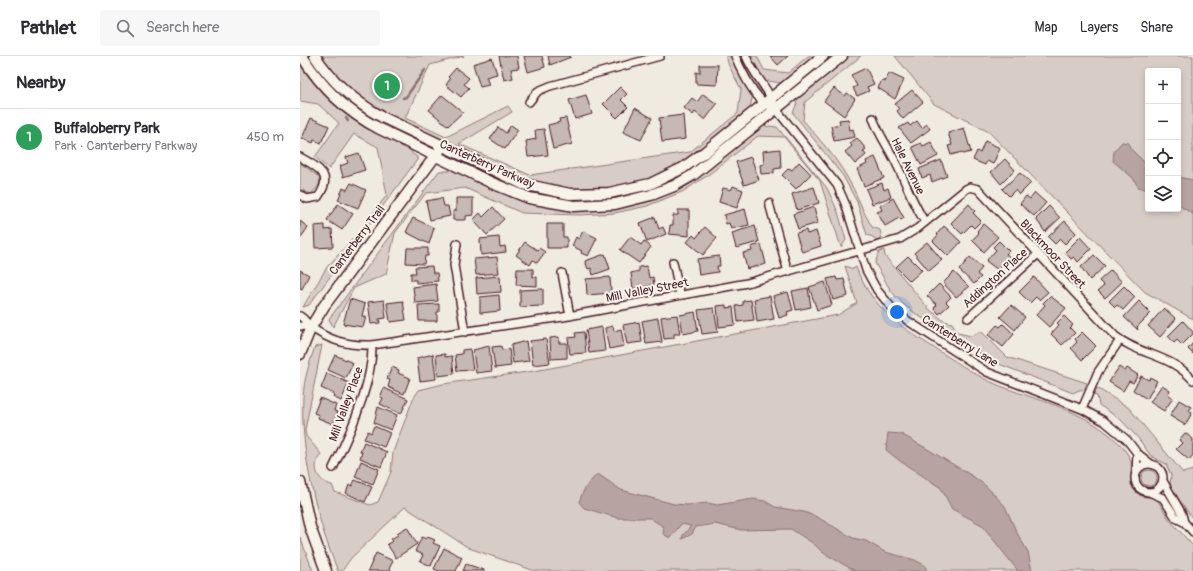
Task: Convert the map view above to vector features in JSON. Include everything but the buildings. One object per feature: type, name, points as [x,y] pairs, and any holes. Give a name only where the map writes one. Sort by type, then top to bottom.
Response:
[{"type":"street","name":"Canterberry Parkway","points":[[302,56],[322,84],[346,107],[372,125],[514,192],[534,199],[574,206],[615,204],[651,195],[681,182],[713,160],[842,56]]},
{"type":"street","name":"Canterberry Parkway","points":[[315,56],[336,83],[365,107],[382,117],[534,188],[576,194],[613,193],[650,184],[675,172],[705,152],[823,56]]},
{"type":"street","points":[[529,102],[538,91],[550,86],[660,56]]},
{"type":"street","name":"Canterberry Lane","points":[[735,56],[746,77],[776,109],[838,185],[846,203],[865,267],[874,285],[887,303],[902,317],[987,372],[1082,409],[1115,429],[1137,453],[1151,464],[1159,468],[1163,481],[1182,514],[1184,522]]},
{"type":"street","name":"Canterberry Lane","points":[[746,56],[769,101]]},
{"type":"street","name":"Hale Avenue","points":[[873,118],[880,136],[896,164],[914,204],[925,222]]},
{"type":"street","name":"Canterberry Trail","points":[[300,354],[311,327],[333,294],[442,146]]},
{"type":"street","points":[[300,157],[324,174],[326,178],[324,188],[318,196],[307,199],[300,195]]},
{"type":"street","name":"Mill Valley Street","points":[[311,327],[344,344],[356,346],[372,345],[570,316],[680,294],[747,283],[900,239],[925,222],[970,187]]},
{"type":"street","name":"Blackmoor Street","points":[[970,187],[978,189],[1120,340],[1177,364],[1193,380]]},
{"type":"street","points":[[769,203],[788,272]]},
{"type":"street","points":[[457,244],[454,265],[464,332]]},
{"type":"street","name":"Addington Place","points":[[968,318],[1038,254]]},
{"type":"street","points":[[673,262],[680,294]]},
{"type":"street","points":[[562,273],[570,316]]},
{"type":"street","points":[[300,316],[311,327]]},
{"type":"street","points":[[300,326],[311,327]]},
{"type":"street","points":[[1082,409],[1098,372],[1120,340]]},
{"type":"street","name":"Mill Valley Place","points":[[333,468],[368,382],[372,366],[372,345]]},
{"type":"street","name":"Canterberry Lane","points":[[1137,453],[1135,482],[1137,486],[1144,491],[1162,498],[1176,518],[1184,522],[1193,532]]},
{"type":"street","points":[[1136,473],[1142,466],[1151,464]]},
{"type":"street","points":[[1149,492],[1158,489],[1163,481]]},
{"type":"street","points":[[300,482],[310,527],[326,571]]},
{"type":"shaded area","points":[[306,56],[311,56],[325,75],[425,143],[425,145],[380,125],[340,98]]},
{"type":"shaded area","points":[[320,56],[464,56],[430,65],[405,118],[446,137],[508,106],[512,112],[459,144],[530,175],[690,152],[738,113],[741,89],[729,66],[726,56],[732,56],[753,94],[750,108],[751,110],[696,155],[655,178],[611,190],[573,191],[528,181],[383,114],[347,88]]},
{"type":"shaded area","points":[[738,56],[743,56],[763,89],[761,92],[751,80]]},
{"type":"shaded area","points":[[750,56],[757,56],[764,70],[788,73],[808,56],[818,56],[783,85],[781,83],[768,81],[766,83],[758,73]]},
{"type":"shaded area","points":[[846,56],[861,56],[805,102],[803,120],[842,169],[851,183],[872,227],[880,230],[882,239],[876,241],[873,237],[867,235],[857,202],[843,176],[793,113],[797,103],[794,99]]},
{"type":"shaded area","points":[[895,56],[1193,56],[1193,319],[1145,292],[989,132],[934,104]]},
{"type":"shaded area","points":[[300,59],[322,89],[413,149],[411,153],[417,157],[417,160],[309,305],[303,307],[327,267],[353,239],[387,195],[378,147],[354,134],[329,169],[315,157],[339,123],[318,104],[300,101]]},
{"type":"shaded area","points":[[748,122],[700,165],[683,177],[631,198],[584,203],[525,193],[453,159],[489,175],[527,189],[643,189]]},
{"type":"shaded area","points":[[764,124],[767,127],[777,127],[827,188],[838,212],[846,240],[841,247],[820,181],[784,137],[758,136],[708,175],[684,191],[647,206],[615,213],[580,215],[522,213],[465,188],[426,193],[395,233],[386,274],[354,288],[333,327],[329,319],[439,171],[449,171],[451,167],[537,203],[642,202]]},
{"type":"shaded area","points":[[1122,142],[1129,143],[1130,148],[1145,163],[1145,189],[1138,187],[1133,178],[1113,161],[1114,151]]},
{"type":"shaded area","points":[[300,163],[320,178],[319,185],[311,194],[300,189]]},
{"type":"shaded area","points":[[1181,178],[1193,180],[1193,214],[1181,207]]},
{"type":"shaded area","points":[[884,250],[885,256],[929,309],[944,321],[952,323],[958,333],[971,336],[981,331],[1007,357],[1087,383],[1084,390],[1079,390],[1073,393],[994,362],[919,316],[904,305],[891,291],[875,263],[879,252]]},
{"type":"shaded area","points":[[845,266],[853,269],[856,267],[871,295],[892,318],[903,327],[969,370],[1010,390],[1085,418],[1111,436],[1129,456],[1131,462],[1131,482],[1134,490],[1139,495],[1159,500],[1158,501],[1169,519],[1193,546],[1193,571],[535,571],[469,548],[405,507],[351,558],[342,571],[338,571],[330,552],[317,509],[307,463],[304,440],[303,397],[307,372],[315,347],[322,345],[305,430],[306,436],[321,454],[316,463],[317,473],[323,481],[332,485],[335,492],[370,505],[378,502],[391,472],[393,452],[413,399],[419,390],[443,384],[534,371],[838,315],[857,303]]},
{"type":"shaded area","points":[[1097,388],[1129,408],[1183,473],[1193,470],[1193,519],[1170,485],[1171,475],[1166,464],[1151,456],[1138,438],[1121,420],[1099,405],[1097,396],[1094,395]]},
{"type":"shaded area","points":[[888,433],[901,434],[974,477],[986,486],[1005,506],[1017,533],[1028,552],[1032,571],[1018,571],[982,525],[952,509],[941,488],[886,450]]},
{"type":"shaded area","points":[[1149,470],[1156,475],[1157,478],[1152,485],[1149,486],[1142,481],[1141,478],[1146,471]]},
{"type":"shaded area","points":[[598,474],[621,490],[674,504],[688,505],[708,503],[717,505],[753,499],[765,501],[775,507],[804,512],[817,517],[853,538],[866,541],[885,552],[915,560],[926,566],[926,571],[855,571],[822,552],[814,544],[791,529],[741,530],[715,524],[696,527],[692,534],[682,539],[683,535],[691,526],[681,524],[670,538],[663,534],[664,527],[650,518],[618,518],[584,508],[579,502],[584,490],[591,480]]},
{"type":"shaded area","points":[[300,537],[313,571],[300,571]]},
{"type":"waterway","points":[[403,98],[406,97],[425,70]]},
{"type":"place","name":"Buffaloberry Park","points":[[387,86]]}]
